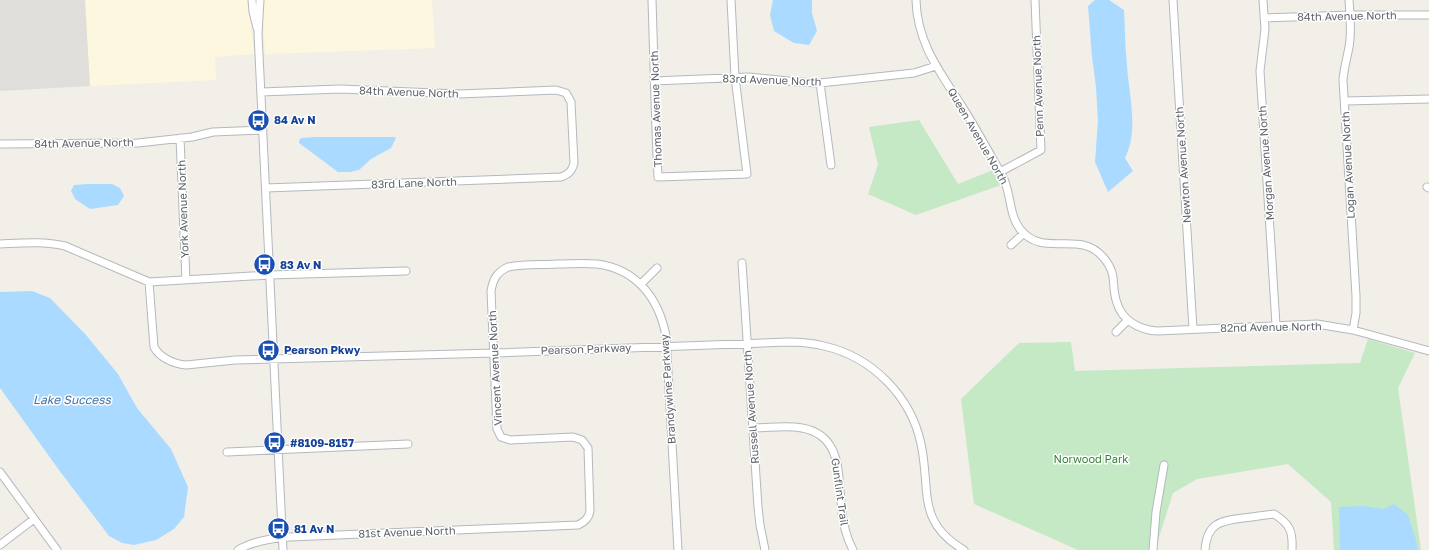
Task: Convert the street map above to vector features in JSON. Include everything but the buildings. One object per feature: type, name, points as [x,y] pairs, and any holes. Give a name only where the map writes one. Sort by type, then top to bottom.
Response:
[{"type":"street","points":[[252,0],[258,34]]},
{"type":"street","points":[[260,0],[258,34],[284,550]]},
{"type":"street","name":"Thomas Avenue North","points":[[652,0],[658,177],[747,174],[734,77]]},
{"type":"street","points":[[731,0],[734,77]]},
{"type":"street","name":"Queen Avenue North","points":[[916,0],[921,35],[936,66],[964,109],[1007,185],[1015,222],[1024,233],[1034,241],[1043,244],[1072,243],[1092,248],[1100,254],[1107,262],[1112,272],[1116,303],[1121,312],[1134,325],[1149,330],[1157,330]]},
{"type":"street","name":"Penn Avenue North","points":[[1000,172],[1041,150],[1035,0]]},
{"type":"street","name":"Newton Avenue North","points":[[1173,0],[1193,329]]},
{"type":"street","name":"Morgan Avenue North","points":[[1263,0],[1264,40],[1260,71],[1276,325]]},
{"type":"street","name":"Logan Avenue North","points":[[1349,0],[1351,26],[1349,47],[1344,69],[1356,296],[1356,313],[1353,330]]},
{"type":"street","name":"84th Avenue North","points":[[1264,18],[1429,14]]},
{"type":"street","name":"83rd Avenue North","points":[[654,81],[749,77],[820,83],[914,73],[936,66]]},
{"type":"street","points":[[820,83],[831,165]]},
{"type":"street","name":"84th Avenue North","points":[[262,92],[340,89],[459,94],[556,90],[566,93],[571,102],[574,163],[570,172],[561,177]]},
{"type":"street","points":[[1345,102],[1429,99]]},
{"type":"street","name":"84th Avenue North","points":[[0,144],[108,144],[180,138],[213,132],[263,130]]},
{"type":"street","name":"York Avenue North","points":[[180,138],[186,280]]},
{"type":"street","name":"83rd Lane North","points":[[266,188],[561,177]]},
{"type":"street","points":[[1011,245],[1024,233]]},
{"type":"street","points":[[0,244],[41,242],[59,245],[149,282],[270,275],[406,271]]},
{"type":"street","name":"Brandywine Parkway","points":[[491,291],[497,273],[508,267],[585,263],[611,267],[623,272],[641,284],[653,299],[664,323],[678,550]]},
{"type":"street","name":"Russell Avenue North","points":[[742,263],[758,507],[765,550]]},
{"type":"street","points":[[641,284],[657,268]]},
{"type":"street","name":"Pearson Parkway","points":[[149,282],[153,342],[156,352],[178,364],[186,365],[235,360],[494,353],[800,342],[842,351],[858,359],[887,380],[902,400],[916,426],[921,444],[928,509],[940,532],[949,541],[964,550]]},
{"type":"street","name":"Vincent Avenue North","points":[[491,291],[498,429],[501,437],[510,440],[573,437],[582,440],[586,444],[588,448],[590,511],[588,519],[584,523],[578,525]]},
{"type":"street","points":[[1116,332],[1128,320]]},
{"type":"street","name":"82nd Avenue North","points":[[1157,330],[1317,324],[1353,330],[1429,351]]},
{"type":"street","name":"Gunflint Trail","points":[[752,428],[802,428],[812,431],[827,442],[833,450],[836,458],[842,516],[845,530],[853,550]]},
{"type":"street","points":[[227,452],[408,444]]},
{"type":"street","points":[[1153,550],[1156,512],[1164,465]]},
{"type":"street","points":[[0,472],[57,550]]},
{"type":"street","points":[[1205,550],[1208,535],[1212,528],[1218,523],[1226,520],[1274,514],[1282,519],[1289,528],[1292,539],[1292,550]]},
{"type":"street","points":[[0,545],[34,519]]},
{"type":"street","name":"81st Avenue North","points":[[238,550],[255,542],[283,537],[578,525]]},
{"type":"shaded area","points":[[0,0],[85,0],[90,86],[0,91]]},
{"type":"shaded area","points":[[85,0],[249,0],[254,54],[215,57],[216,80],[90,86]]},
{"type":"shaded area","points":[[264,0],[432,0],[435,48],[265,54],[263,17]]},
{"type":"green space","points":[[919,120],[958,184],[993,170],[1001,185],[916,215],[868,194],[878,165],[869,127]]},
{"type":"green space","name":"Norwood Park","points":[[1368,339],[1415,353],[1398,388],[1421,550],[1334,550],[1331,502],[1288,464],[1197,479],[1173,493],[1155,550],[1078,550],[974,504],[961,399],[1019,343],[1071,342],[1075,371],[1360,363]]},
{"type":"water","points":[[773,0],[812,0],[812,13],[817,31],[809,45],[794,43],[774,31],[770,15]]},
{"type":"water","points":[[1095,0],[1109,0],[1124,10],[1126,59],[1132,113],[1132,136],[1125,158],[1133,171],[1108,192],[1095,162],[1098,121],[1088,6]]},
{"type":"water","points":[[301,138],[396,138],[391,148],[371,159],[359,170],[338,172],[299,143]]},
{"type":"water","points":[[112,184],[120,188],[124,196],[118,205],[90,209],[75,199],[71,191],[74,185]]},
{"type":"water","name":"Lake Success","points":[[32,291],[50,298],[86,335],[118,374],[137,408],[171,449],[188,487],[184,517],[174,529],[156,540],[134,545],[122,543],[109,536],[0,388],[0,292]]},
{"type":"water","points":[[1394,504],[1408,515],[1418,550],[1340,550],[1339,507],[1364,506],[1384,509]]},
{"type":"place","name":"84 Av N","points":[[258,120]]},
{"type":"place","name":"83 Av N","points":[[265,265]]},
{"type":"place","name":"Pearson Pkwy","points":[[269,350]]},
{"type":"place","name":"#8109-8157","points":[[274,443]]},
{"type":"place","name":"81 Av N","points":[[278,529]]}]
